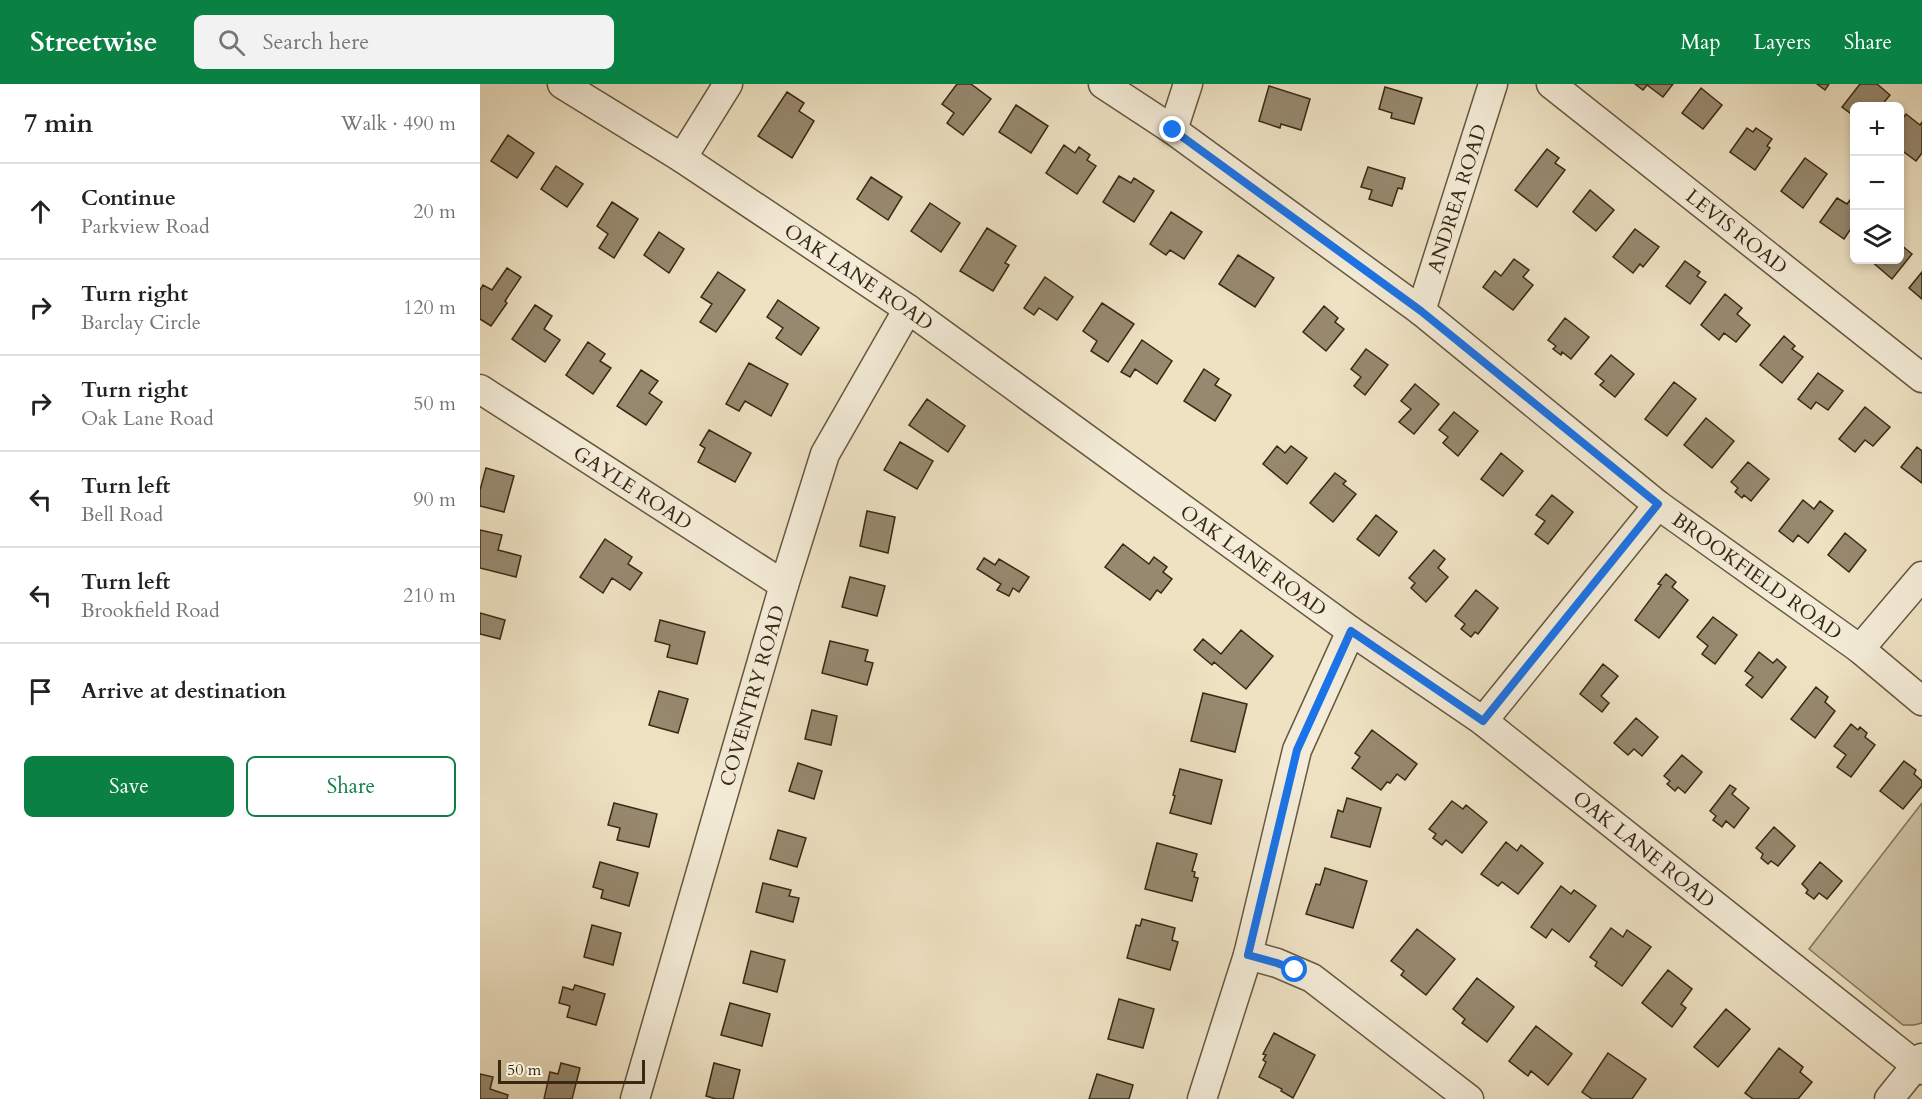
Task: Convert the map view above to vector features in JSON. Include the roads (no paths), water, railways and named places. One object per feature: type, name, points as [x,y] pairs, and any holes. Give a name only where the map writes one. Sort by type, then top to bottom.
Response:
[{"type":"street","name":"OAK LANE ROAD","points":[[562,84],[682,158],[908,309],[1351,631],[1483,721],[1920,1064]]},
{"type":"street","points":[[682,158],[728,84]]},
{"type":"street","name":"BROOKFIELD ROAD","points":[[1102,84],[1173,130],[1421,311],[1658,504],[1860,649],[1922,701]]},
{"type":"street","points":[[1173,130],[1188,84]]},
{"type":"street","name":"ANDREA ROAD","points":[[1421,311],[1493,84]]},
{"type":"street","name":"LEVIS ROAD","points":[[1551,84],[1922,378]]},
{"type":"street","name":"COVENTRY ROAD","points":[[635,1099],[784,585],[825,454],[908,309]]},
{"type":"street","name":"GAYLE ROAD","points":[[480,389],[784,585]]},
{"type":"street","points":[[1483,721],[1658,504]]},
{"type":"street","points":[[1860,649],[1922,576]]},
{"type":"street","points":[[1202,1099],[1248,955],[1297,750],[1351,631]]},
{"type":"street","points":[[1248,955],[1277,963],[1312,978],[1469,1099]]},
{"type":"street","points":[[1888,1099],[1920,1064]]}]
